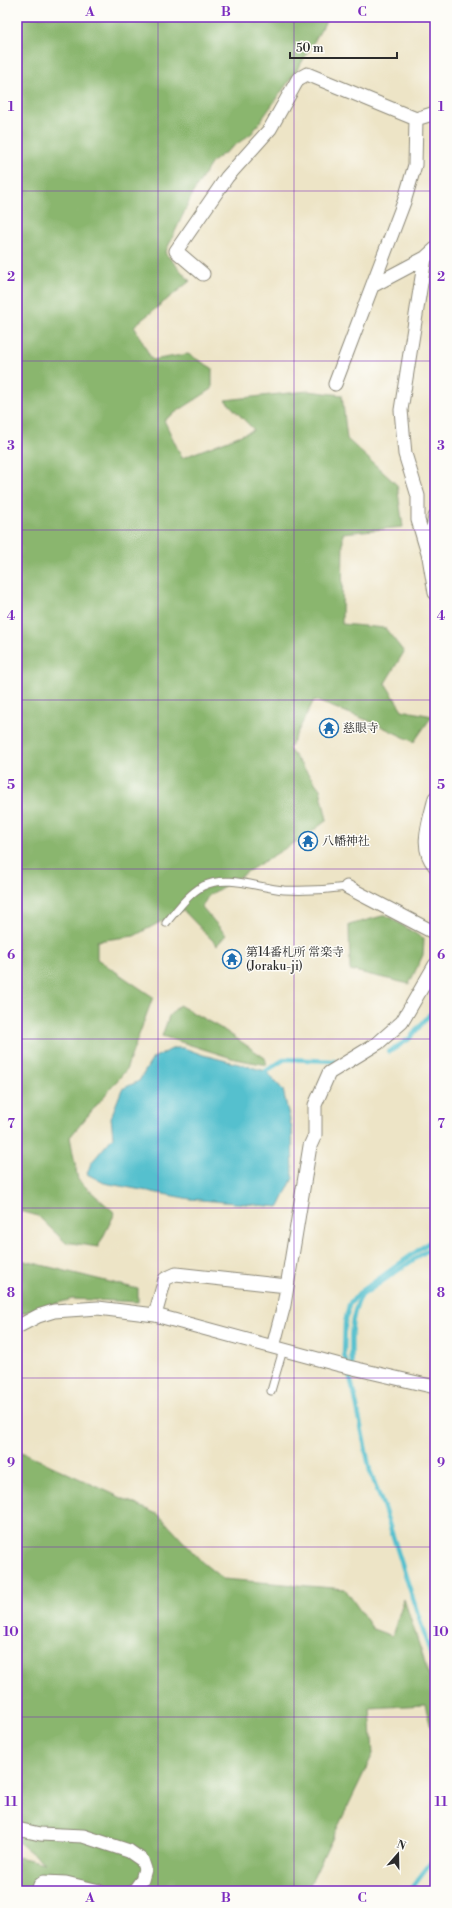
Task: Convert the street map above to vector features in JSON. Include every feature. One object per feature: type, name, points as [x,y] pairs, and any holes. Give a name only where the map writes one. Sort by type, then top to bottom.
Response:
[{"type":"street","points":[[203,274],[176,251],[227,177],[270,129],[298,79],[307,74],[416,119],[435,113]]},
{"type":"street","points":[[335,384],[374,285],[404,202],[415,165],[416,119]]},
{"type":"street","points":[[374,285],[425,258],[435,249]]},
{"type":"street","points":[[425,258],[401,410],[405,454],[418,496],[418,520],[428,557],[435,593]]},
{"type":"street","points":[[428,557],[435,517]]},
{"type":"street","points":[[435,798],[426,844],[428,855],[435,866]]},
{"type":"street","points":[[348,887],[435,933]]},
{"type":"street","points":[[278,1348],[310,1146],[315,1135],[315,1105],[320,1092],[329,1073],[378,1043],[402,1022],[435,964]]},
{"type":"street","points":[[155,1315],[165,1279],[176,1274],[287,1286]]},
{"type":"street","points":[[17,1327],[38,1316],[54,1311],[98,1308],[155,1315],[340,1365],[435,1387]]},
{"type":"street","points":[[17,1828],[40,1834],[83,1836],[130,1851],[142,1860],[145,1869],[142,1880],[134,1891]]},
{"type":"street","points":[[38,1891],[40,1885],[44,1882],[66,1884],[99,1891]]},
{"type":"lane","points":[[166,922],[194,892],[204,886],[218,882],[238,882],[283,890],[324,890],[348,887]]},
{"type":"lane","points":[[271,1391],[278,1348]]},
{"type":"green space","points":[[17,17],[328,18],[299,67],[252,133],[212,162],[194,191],[165,253],[190,281],[134,326],[152,360],[188,354],[212,368],[212,389],[164,420],[182,458],[254,430],[225,400],[308,391],[342,395],[347,439],[397,485],[403,527],[343,533],[342,624],[385,628],[404,652],[385,683],[402,710],[432,716],[414,742],[372,722],[314,700],[289,749],[320,789],[327,820],[310,833],[208,896],[202,907],[226,935],[217,945],[183,910],[134,936],[97,941],[97,959],[153,997],[126,1070],[70,1137],[78,1180],[115,1213],[98,1247],[65,1242],[38,1216],[17,1210]]},
{"type":"green space","points":[[386,915],[424,939],[423,955],[409,984],[350,970],[349,925]]},
{"type":"green space","points":[[179,1005],[224,1030],[265,1058],[267,1065],[235,1059],[162,1036],[169,1016]]},
{"type":"green space","points":[[17,1259],[138,1289],[138,1302],[72,1299],[23,1313],[17,1317]]},
{"type":"green space","points":[[17,1450],[159,1515],[202,1562],[223,1579],[345,1589],[373,1629],[392,1636],[404,1599],[435,1693],[435,1742],[425,1705],[370,1708],[373,1754],[307,1891],[17,1891],[17,1857],[44,1863],[17,1841]]},
{"type":"water","points":[[174,1048],[184,1048],[203,1055],[266,1071],[283,1090],[292,1129],[293,1178],[279,1207],[190,1199],[104,1183],[87,1174],[91,1163],[113,1137],[111,1117],[122,1089],[139,1081],[153,1058]]},
{"type":"waterway","points":[[389,1052],[409,1039],[431,1013],[435,1015]]},
{"type":"waterway","points":[[266,1071],[285,1059],[334,1061]]},
{"type":"waterway","points":[[435,1238],[359,1293],[349,1305],[345,1323],[344,1354],[355,1397],[370,1471],[384,1508],[435,1668]]},
{"type":"waterway","points":[[352,1366],[351,1339],[354,1313],[361,1296],[435,1245]]},
{"type":"waterway","points":[[409,1891],[435,1857]]},
{"type":"place","name":"慈眼寺","points":[[329,728]]},
{"type":"place","name":"八幡神社","points":[[308,841]]},
{"type":"place","name":"第14番札所 常楽寺 (Joraku-ji)","points":[[232,959]]}]
